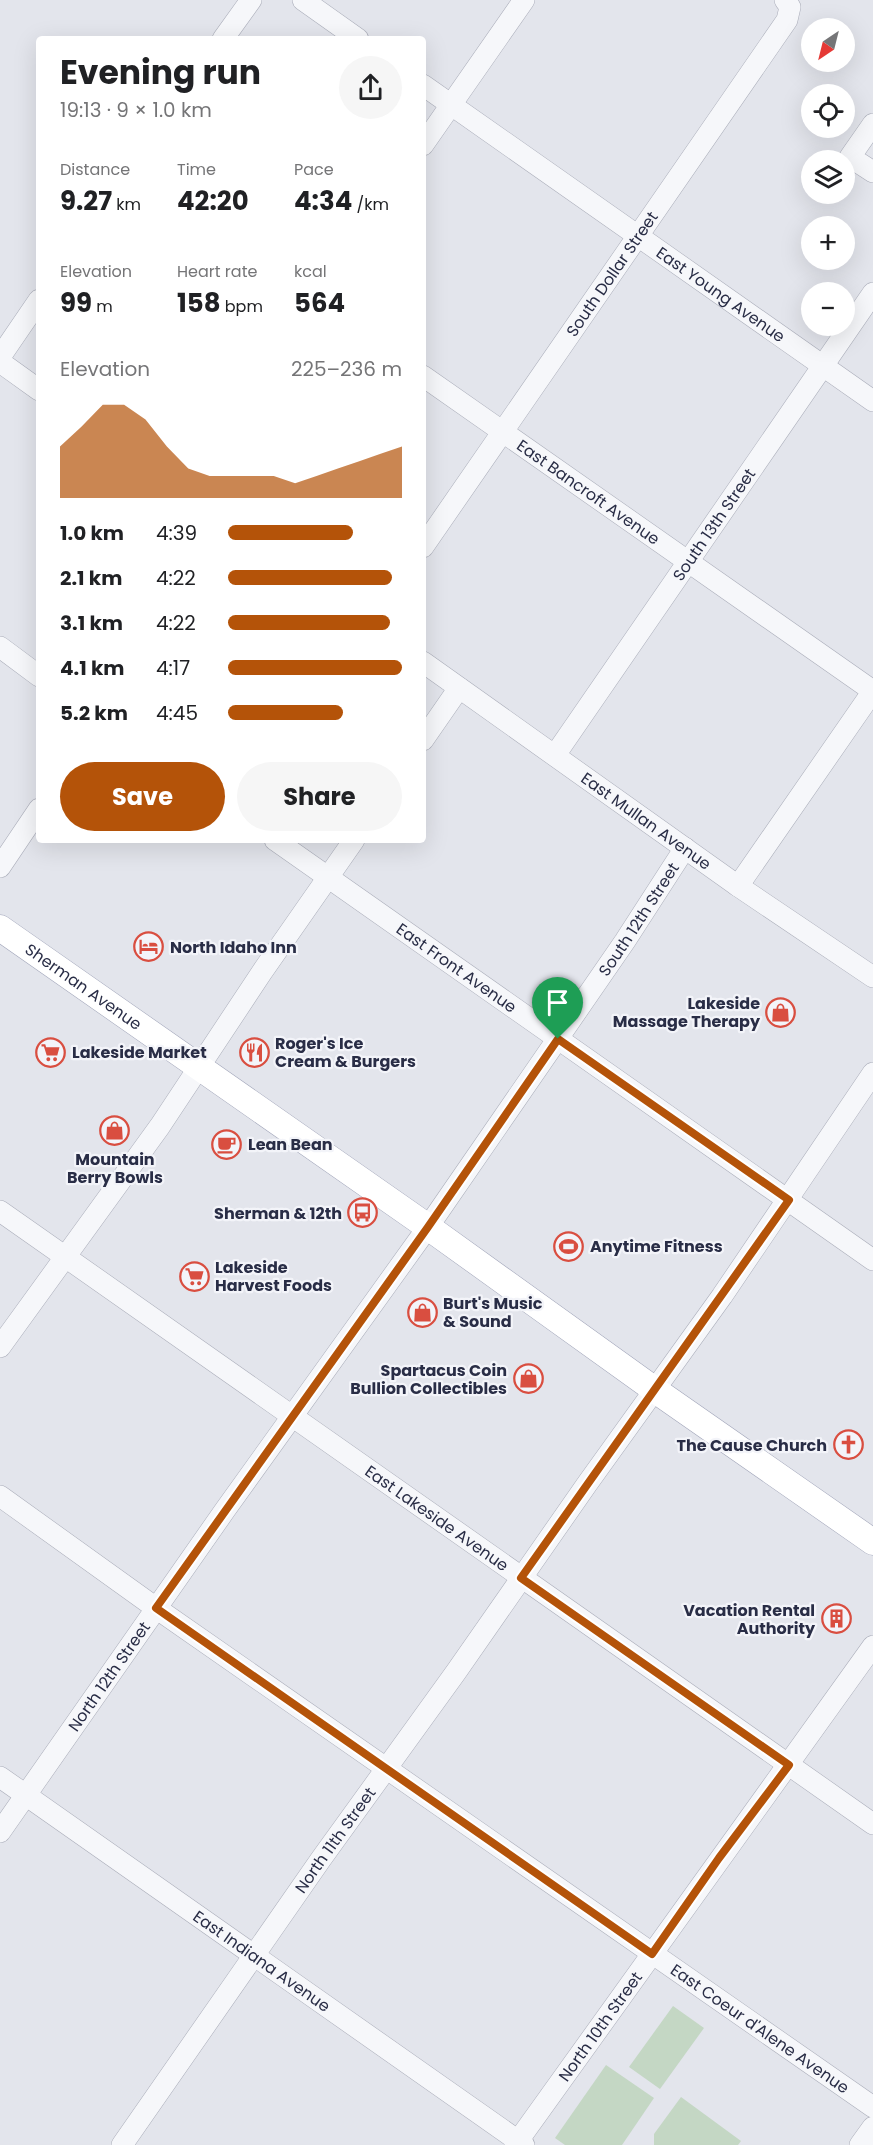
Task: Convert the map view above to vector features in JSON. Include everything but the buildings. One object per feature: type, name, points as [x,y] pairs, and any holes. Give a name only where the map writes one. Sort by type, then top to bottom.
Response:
[{"type":"main road","name":"Sherman Avenue","points":[[0,928],[873,1542]]},
{"type":"street","points":[[225,36],[251,0]]},
{"type":"street","points":[[303,0],[354,36]]},
{"type":"street","points":[[426,141],[524,0]]},
{"type":"street","name":"South Dollar Street","points":[[426,543],[787,20],[790,7],[785,0]]},
{"type":"street","name":"East Young Avenue","points":[[426,87],[873,401]]},
{"type":"street","points":[[873,124],[850,157],[873,172]]},
{"type":"street","name":"South 13th Street","points":[[555,754],[873,293]]},
{"type":"street","points":[[36,306],[3,368],[36,388]]},
{"type":"street","name":"East Bancroft Avenue","points":[[426,378],[873,691]]},
{"type":"street","points":[[0,647],[36,674]]},
{"type":"street","name":"East Mullan Avenue","points":[[426,664],[738,886],[873,977]]},
{"type":"street","points":[[426,736],[459,688]]},
{"type":"street","points":[[738,886],[873,691]]},
{"type":"street","points":[[0,867],[36,813]]},
{"type":"street","name":"East Front Avenue","points":[[279,843],[873,1260]]},
{"type":"street","points":[[0,1347],[200,1068],[262,972],[352,843]]},
{"type":"street","name":"South 12th Street","points":[[428,1227],[626,941],[685,848]]},
{"type":"street","name":"North 11th Street","points":[[122,2145],[386,1767],[789,1200],[873,1073]]},
{"type":"street","name":"East Lakeside Avenue","points":[[0,1211],[873,1824]]},
{"type":"street","name":"North 12th Street","points":[[0,1832],[156,1608],[428,1227]]},
{"type":"street","name":"East Coeur d'Alene Avenue","points":[[0,1496],[156,1608],[873,2107]]},
{"type":"street","name":"North 10th Street","points":[[519,2144],[719,1858],[789,1765],[873,1646]]},
{"type":"street","name":"East Indiana Avenue","points":[[0,1777],[519,2144]]},
{"type":"street","points":[[860,2145],[873,2127]]},
{"type":"green space","points":[[673,2006],[704,2028],[660,2089],[629,2067]]},
{"type":"green space","points":[[606,2065],[654,2098],[622,2145],[565,2145],[555,2138]]},
{"type":"green space","points":[[681,2097],[741,2141],[738,2145],[654,2145],[654,2134]]},
{"type":"place","name":"North Idaho Inn","points":[[149,947]]},
{"type":"place","name":"Lakeside Massage Therapy","points":[[781,1012]]},
{"type":"place","name":"Lakeside Market","points":[[51,1052]]},
{"type":"place","name":"Roger's Ice Cream & Burgers","points":[[254,1052]]},
{"type":"place","name":"Mountain Berry Bowls","points":[[115,1131]]},
{"type":"place","name":"Lean Bean","points":[[227,1144]]},
{"type":"place","name":"Sherman & 12th","points":[[363,1213]]},
{"type":"place","name":"Anytime Fitness","points":[[569,1246]]},
{"type":"place","name":"Lakeside Harvest Foods","points":[[194,1276]]},
{"type":"place","name":"Burt's Music & Sound","points":[[422,1312]]},
{"type":"place","name":"Spartacus Coin Bullion Collectibles","points":[[528,1379]]},
{"type":"place","name":"The Cause Church","points":[[848,1445]]},
{"type":"place","name":"Vacation Rental Authority","points":[[836,1619]]},
{"type":"route","points":[[558,1039],[789,1200],[521,1578],[789,1765],[719,1858],[652,1954],[156,1608],[428,1227],[558,1039]]}]
